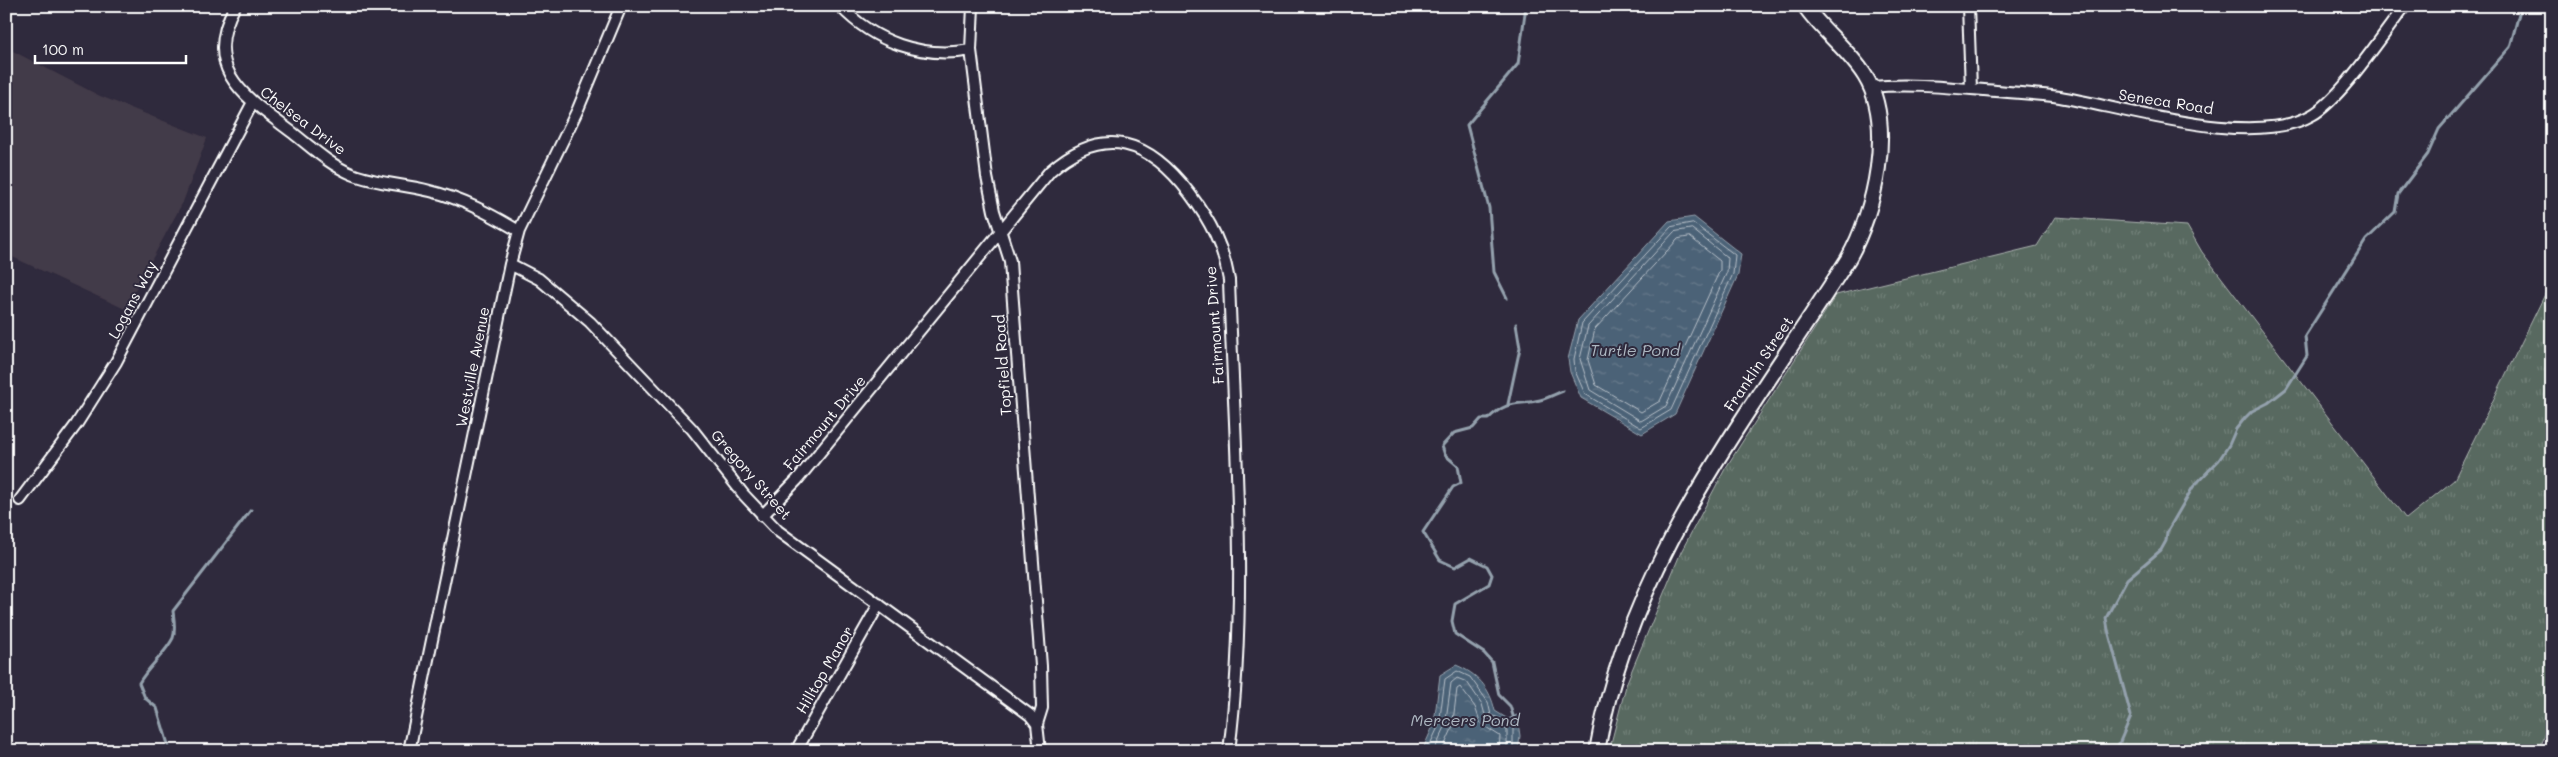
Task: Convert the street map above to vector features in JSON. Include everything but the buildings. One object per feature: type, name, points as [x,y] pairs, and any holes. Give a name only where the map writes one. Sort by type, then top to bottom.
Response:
[{"type":"main road","name":"Franklin Street","points":[[1596,751],[1624,641],[1639,604],[1674,533],[1726,442],[1826,294],[1861,235],[1871,203],[1878,162],[1879,123],[1871,87],[1859,66],[1826,34],[1805,6]]},
{"type":"street","name":"Chelsea Drive","points":[[234,6],[223,32],[222,49],[230,76],[239,89],[253,102],[335,166],[353,174],[455,198],[476,206],[519,231]]},
{"type":"street","name":"Westville Avenue","points":[[409,751],[510,264],[519,231],[578,109],[621,6]]},
{"type":"street","points":[[840,6],[865,29],[885,40],[936,53],[971,50]]},
{"type":"street","name":"Topfield Road","points":[[973,6],[971,50],[987,177],[1001,234],[1010,261],[1041,666],[1042,708],[1037,724]]},
{"type":"street","points":[[1968,6],[1971,89]]},
{"type":"street","name":"Seneca Road","points":[[1871,87],[1888,85],[1971,89],[2060,97],[2137,115],[2208,125],[2249,128],[2281,127],[2314,115],[2330,100],[2405,6]]},
{"type":"street","name":"Logans Way","points":[[20,500],[76,425],[116,362],[253,102]]},
{"type":"street","name":"Fairmount Drive","points":[[762,516],[797,480],[1001,234],[1050,171],[1064,159],[1092,146],[1108,142],[1138,147],[1166,165],[1204,212],[1220,241],[1229,280],[1239,545],[1237,690],[1229,751]]},
{"type":"street","name":"Gregory Street","points":[[510,264],[539,279],[590,322],[692,429],[762,516],[813,558],[1013,700],[1037,724]]},
{"type":"street","name":"Hilltop Manor","points":[[796,751],[879,604]]},
{"type":"street","points":[[1037,724],[1040,751]]},
{"type":"shaded area","points":[[6,6],[15,6],[7,48],[100,96],[207,138],[183,202],[125,309],[6,254]]},
{"type":"green space","points":[[2055,217],[2187,226],[2202,252],[2406,519],[2454,480],[2552,280],[2552,714],[2538,751],[1609,751],[1627,682],[1681,552],[1725,469],[1836,295],[2037,246]]},
{"type":"water","name":"Turtle Pond","points":[[1694,217],[1741,254],[1738,275],[1675,414],[1642,434],[1581,398],[1570,372],[1568,359],[1578,320],[1669,221]]},
{"type":"water","name":"Mercers Pond","points":[[1456,665],[1477,677],[1490,695],[1495,711],[1508,719],[1517,715],[1520,736],[1518,751],[1422,751],[1434,724],[1440,675]]},
{"type":"waterway","points":[[1507,298],[1494,272],[1489,208],[1467,125],[1518,64],[1526,6]]},
{"type":"waterway","points":[[2116,751],[2131,716],[2106,618],[2127,579],[2161,550],[2166,541],[2167,532],[2193,487],[2219,460],[2229,445],[2236,429],[2245,418],[2252,411],[2268,403],[2286,389],[2307,356],[2305,336],[2366,240],[2395,212],[2398,194],[2428,154],[2439,129],[2510,47],[2521,6]]},
{"type":"waterway","points":[[1508,404],[1520,348],[1516,324]]},
{"type":"waterway","points":[[1514,719],[1510,706],[1499,695],[1492,662],[1484,653],[1455,634],[1452,621],[1455,604],[1489,584],[1492,575],[1487,566],[1471,558],[1455,567],[1440,560],[1423,532],[1453,487],[1461,483],[1458,466],[1445,455],[1442,446],[1454,433],[1473,428],[1481,419],[1488,419],[1501,408],[1513,404],[1540,400],[1563,391]]},
{"type":"waterway","points":[[170,751],[157,708],[145,698],[139,683],[166,650],[173,638],[175,628],[173,611],[251,510]]}]
